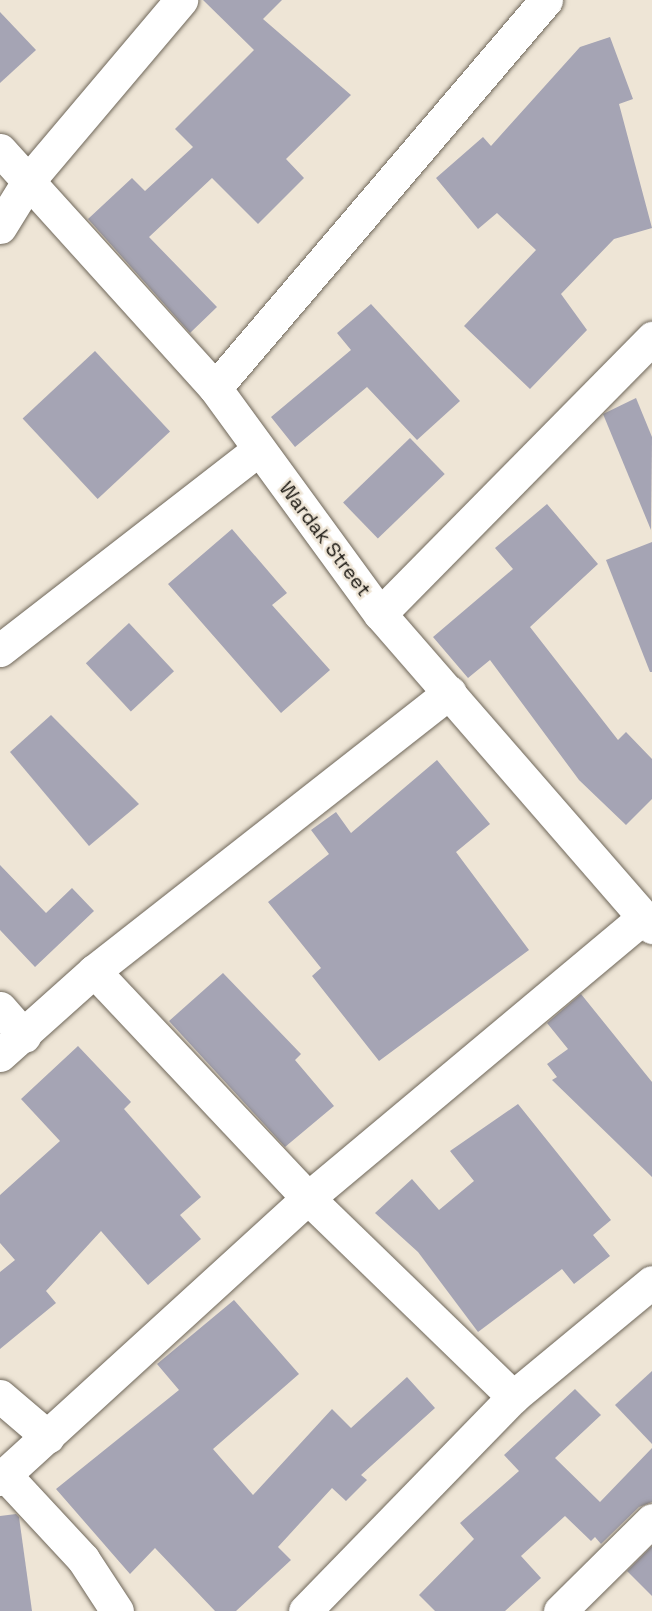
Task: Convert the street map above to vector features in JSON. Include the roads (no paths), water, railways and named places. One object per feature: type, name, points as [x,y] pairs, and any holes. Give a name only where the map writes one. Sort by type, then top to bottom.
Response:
[{"type":"street","points":[[0,227],[29,180],[181,0]]},
{"type":"street","points":[[215,388],[546,0]]},
{"type":"street","name":"Wardak Street","points":[[0,150],[215,388],[258,450],[380,614],[648,922]]},
{"type":"street","points":[[380,614],[652,338]]},
{"type":"street","points":[[0,650],[258,450]]},
{"type":"street","points":[[0,1008],[12,1045],[94,971],[450,692]]},
{"type":"street","points":[[117,1611],[83,1559],[2,1477],[308,1198],[648,922]]},
{"type":"street","points":[[94,971],[308,1198],[513,1397]]},
{"type":"street","points":[[305,1611],[513,1397],[652,1282]]},
{"type":"street","points":[[0,1396],[48,1437]]},
{"type":"street","points":[[560,1611],[652,1520]]}]
